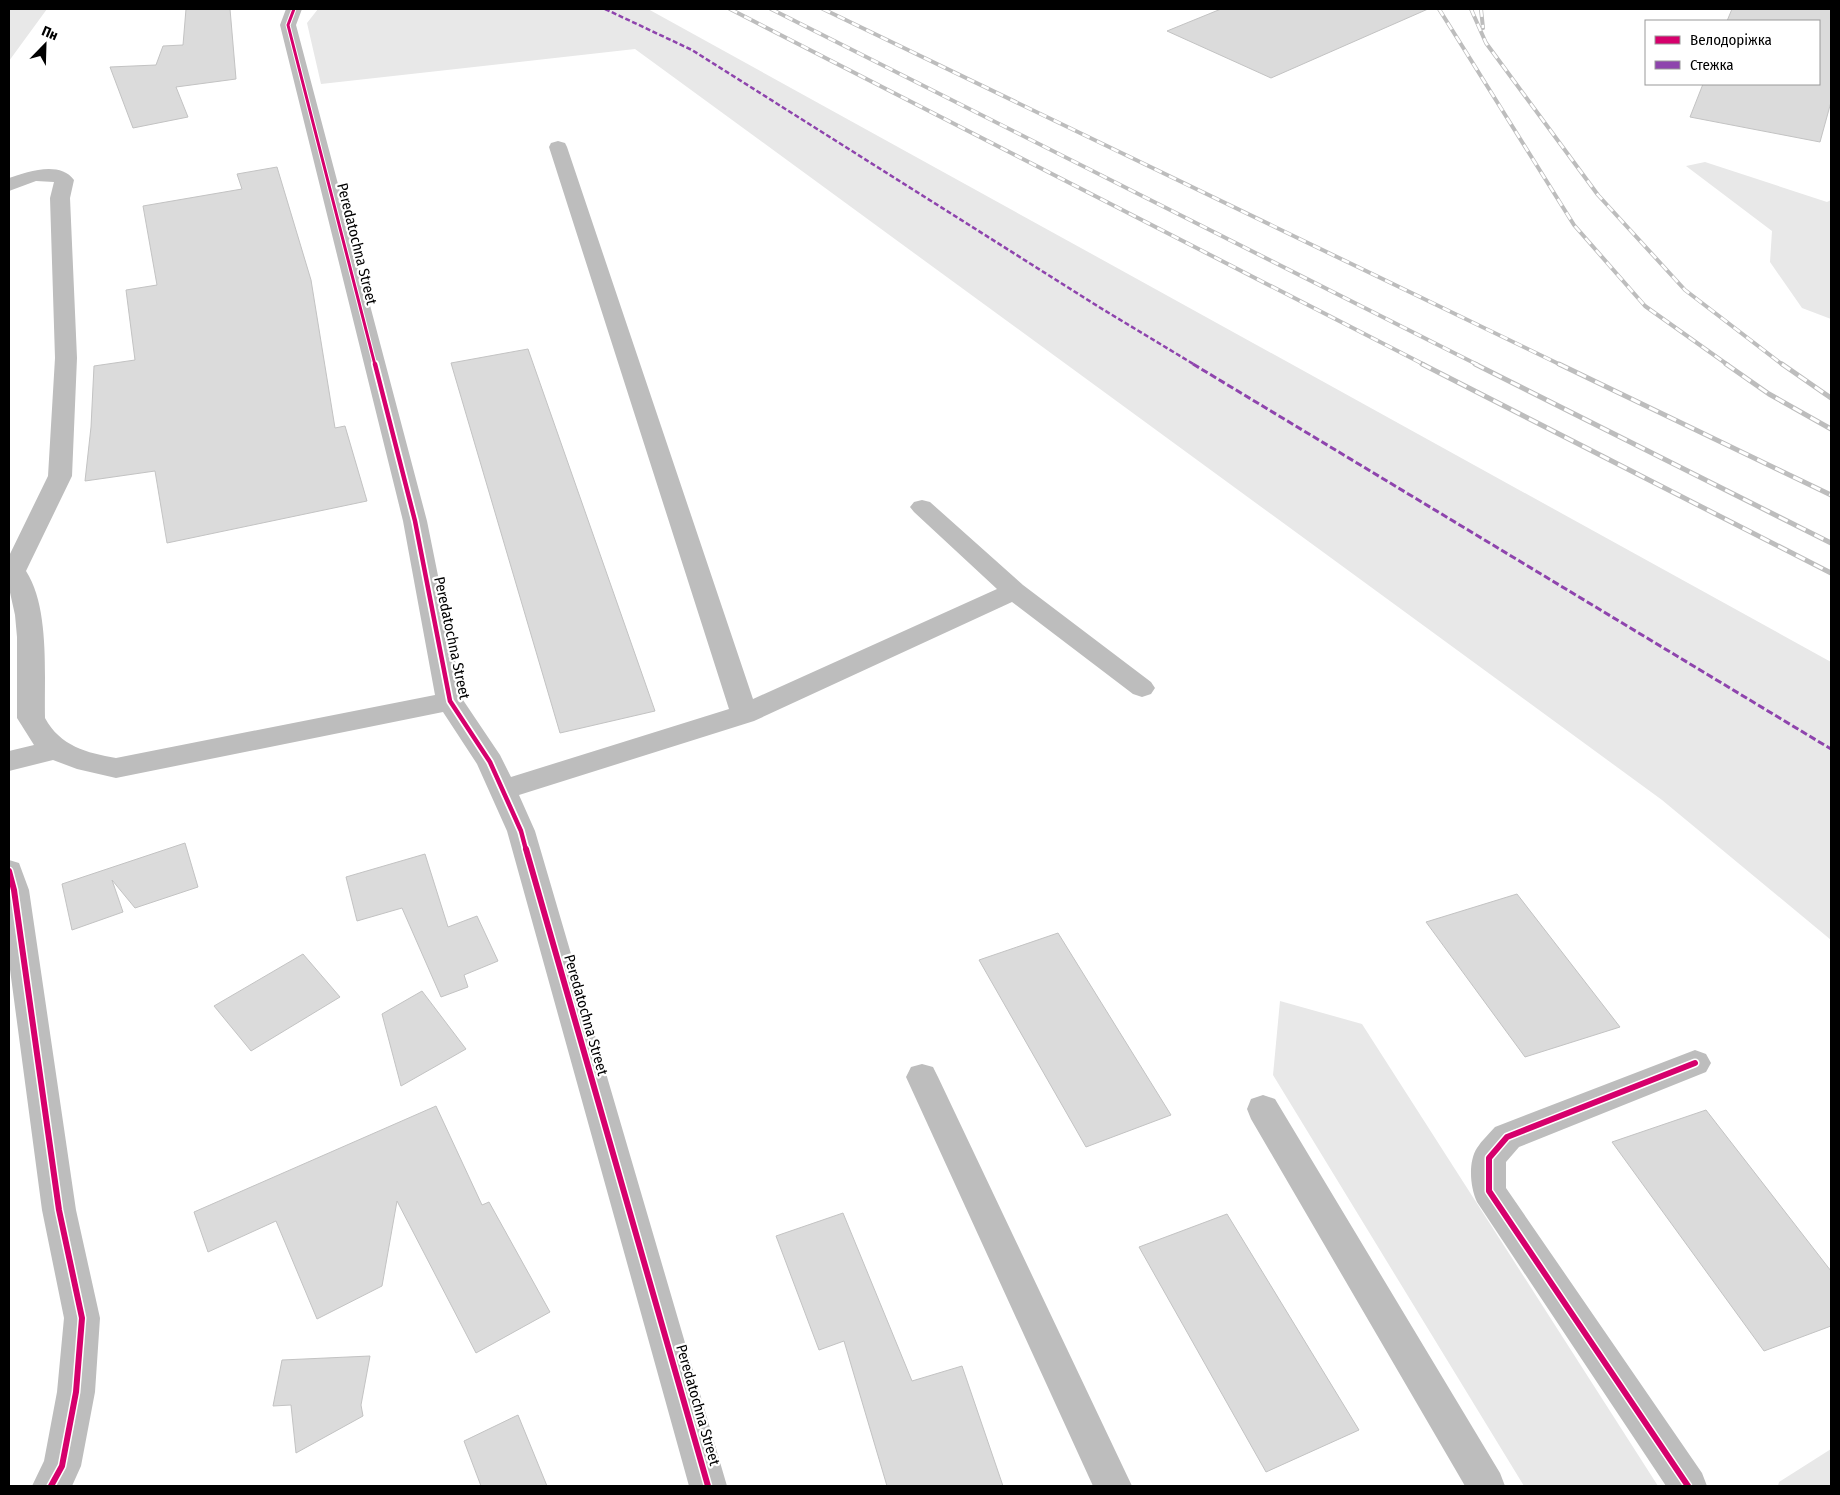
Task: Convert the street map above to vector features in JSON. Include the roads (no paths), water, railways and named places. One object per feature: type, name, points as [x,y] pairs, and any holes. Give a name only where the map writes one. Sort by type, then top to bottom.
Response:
[{"type":"street","name":"Peredatochna Street","points":[[294,9],[288,25],[415,520],[450,701],[490,762],[520,831],[708,1486]]},
{"type":"street","points":[[558,147],[744,714]]},
{"type":"street","points":[[9,185],[44,174],[58,176],[64,180],[60,198],[66,358],[60,476],[11,568],[27,601],[31,718],[38,734],[56,749],[80,762],[116,768],[450,701]]},
{"type":"street","points":[[922,507],[1014,591],[1142,688]]},
{"type":"street","points":[[503,790],[744,714],[1014,591]]},
{"type":"street","points":[[9,761],[56,749]]},
{"type":"street","points":[[9,871],[14,890],[59,1210],[82,1318],[76,1392],[62,1466],[50,1486]]},
{"type":"street","points":[[1688,1486],[1489,1191],[1489,1158],[1507,1137],[1695,1063]]},
{"type":"street","points":[[922,1077],[1113,1486]]},
{"type":"street","points":[[1263,1110],[1486,1486]]},
{"type":"railway","points":[[730,9],[1425,365]]},
{"type":"railway","points":[[771,9],[1478,365]]},
{"type":"railway","points":[[823,9],[1561,365]]},
{"type":"railway","points":[[1439,9],[1574,225],[1645,306],[1728,365]]},
{"type":"railway","points":[[1471,9],[1486,43],[1598,195],[1685,290],[1783,365]]},
{"type":"railway","points":[[1481,9],[1483,28]]},
{"type":"railway","points":[[1422,364],[1831,573]]},
{"type":"railway","points":[[1475,364],[1831,543]]},
{"type":"railway","points":[[1559,364],[1831,495]]},
{"type":"railway","points":[[1726,364],[1769,394],[1831,429]]},
{"type":"railway","points":[[1782,364],[1831,398]]}]
